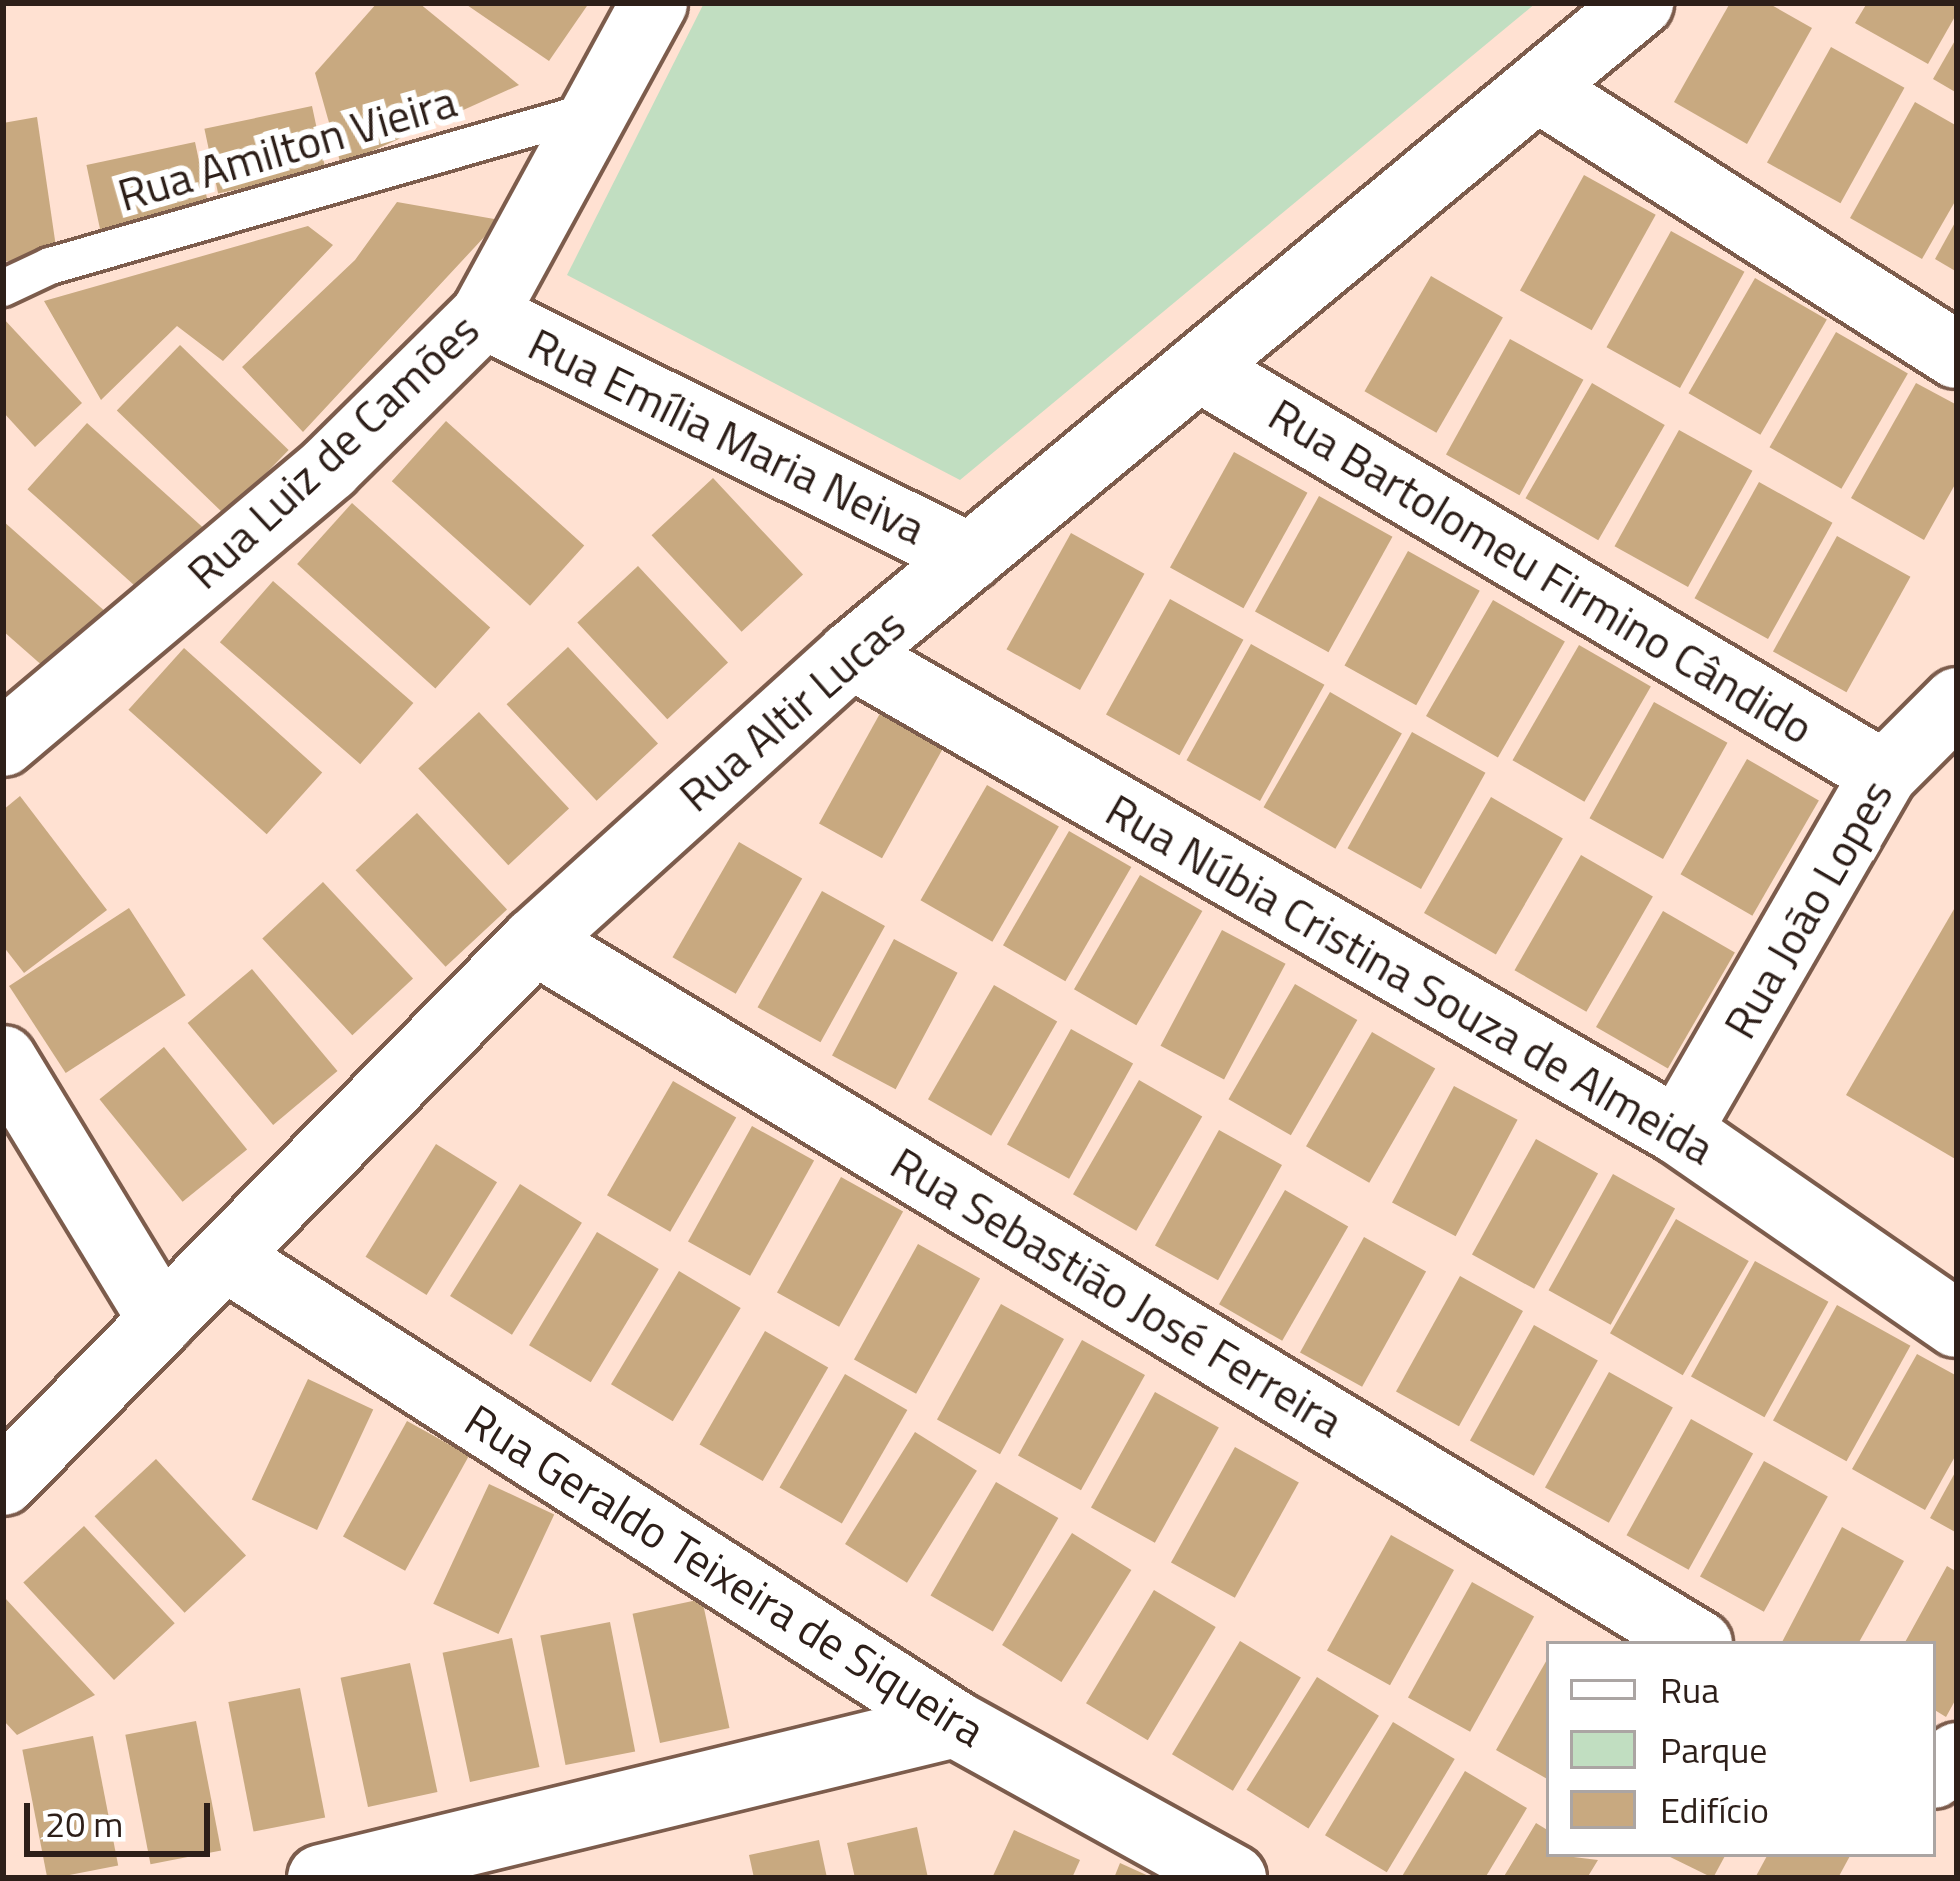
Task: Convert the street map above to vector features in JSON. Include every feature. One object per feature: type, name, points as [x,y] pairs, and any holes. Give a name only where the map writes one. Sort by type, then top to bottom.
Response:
[{"type":"street","name":"Rua Luiz de Camões","points":[[3,743],[329,467],[484,315],[654,3]]},
{"type":"street","name":"Rua Altir Lucas","points":[[3,1482],[535,941],[850,655],[1640,3]]},
{"type":"street","points":[[1539,89],[1957,355]]},
{"type":"street","name":"Rua Emília Maria Neiva","points":[[484,315],[970,557]]},
{"type":"street","name":"Rua Bartolomeu Firmino Cândido","points":[[1198,368],[1884,774]]},
{"type":"street","name":"Rua Núbia Cristina Souza de Almeida","points":[[850,655],[1678,1131],[1957,1324]]},
{"type":"street","name":"Rua João Lopes","points":[[1678,1131],[1884,774],[1957,701]]},
{"type":"street","name":"Rua Sebastião José Ferreira","points":[[535,941],[1694,1641]]},
{"type":"street","points":[[3,1058],[162,1321]]},
{"type":"street","name":"Rua Geraldo Teixeira de Siqueira","points":[[225,1257],[955,1724],[1232,1878]]},
{"type":"street","points":[[321,1878],[955,1724]]},
{"type":"lane","name":"Rua Amilton Vieira","points":[[3,287],[50,266],[600,108]]},
{"type":"green space","points":[[704,3],[1536,3],[960,480],[567,275]]},
{"type":"building","points":[[377,3],[419,3],[519,85],[341,165],[315,73]]},
{"type":"building","points":[[464,3],[589,3],[549,61]]},
{"type":"building","points":[[1730,3],[1768,3],[1812,28],[1747,144],[1674,102]]},
{"type":"building","points":[[1867,3],[1957,3],[1957,13],[1928,64],[1855,23]]},
{"type":"building","points":[[1957,37],[1957,93],[1933,79]]},
{"type":"building","points":[[1831,47],[1904,88],[1840,203],[1767,162]]},
{"type":"building","points":[[1915,102],[1957,126],[1957,198],[1922,259],[1850,218]]},
{"type":"building","points":[[312,106],[326,171],[218,193],[204,129]]},
{"type":"building","points":[[37,117],[57,254],[3,262],[3,123]]},
{"type":"building","points":[[195,142],[209,208],[100,231],[86,165]]},
{"type":"building","points":[[1584,175],[1656,215],[1592,330],[1520,290]]},
{"type":"building","points":[[397,202],[500,220],[303,432],[242,367],[355,260]]},
{"type":"building","points":[[1957,219],[1957,272],[1935,259]]},
{"type":"building","points":[[308,226],[333,245],[223,361],[177,326],[101,400],[44,301]]},
{"type":"building","points":[[1671,231],[1744,272],[1680,388],[1607,347]]},
{"type":"building","points":[[1431,276],[1503,318],[1436,433],[1364,391]]},
{"type":"building","points":[[1755,278],[1827,320],[1760,435],[1688,393]]},
{"type":"building","points":[[3,318],[82,403],[35,447],[3,412]]},
{"type":"building","points":[[1836,332],[1908,374],[1841,489],[1770,447]]},
{"type":"building","points":[[1510,339],[1583,380],[1519,495],[1446,454]]},
{"type":"building","points":[[180,345],[289,450],[225,515],[117,410]]},
{"type":"building","points":[[1592,383],[1665,425],[1598,540],[1526,498]]},
{"type":"building","points":[[1916,383],[1957,405],[1957,481],[1924,540],[1851,498]]},
{"type":"building","points":[[446,421],[584,545],[530,606],[392,481]]},
{"type":"building","points":[[87,423],[203,527],[143,594],[27,489]]},
{"type":"building","points":[[1679,430],[1752,471],[1688,587],[1615,546]]},
{"type":"building","points":[[1234,452],[1307,493],[1243,608],[1170,567]]},
{"type":"building","points":[[713,478],[803,575],[742,632],[652,535]]},
{"type":"building","points":[[1759,482],[1832,523],[1768,639],[1695,598]]},
{"type":"building","points":[[1319,496],[1392,537],[1328,652],[1255,611]]},
{"type":"building","points":[[352,503],[490,627],[435,688],[297,564]]},
{"type":"building","points":[[3,521],[107,613],[53,675],[3,631]]},
{"type":"building","points":[[1071,533],[1144,574],[1080,690],[1007,649]]},
{"type":"building","points":[[1837,536],[1910,577],[1846,692],[1773,651]]},
{"type":"building","points":[[1408,551],[1480,591],[1416,705],[1344,666]]},
{"type":"building","points":[[638,566],[728,663],[667,719],[577,623]]},
{"type":"building","points":[[273,581],[413,703],[360,764],[220,642]]},
{"type":"building","points":[[1170,599],[1243,640],[1179,755],[1106,714]]},
{"type":"building","points":[[1493,600],[1565,642],[1498,758],[1426,716]]},
{"type":"building","points":[[1251,644],[1324,685],[1260,801],[1187,760]]},
{"type":"building","points":[[1579,645],[1651,686],[1584,802],[1512,760]]},
{"type":"building","points":[[568,647],[658,744],[597,801],[507,704]]},
{"type":"building","points":[[184,648],[322,772],[267,834],[128,710]]},
{"type":"building","points":[[1330,692],[1402,734],[1335,849],[1264,807]]},
{"type":"building","points":[[1654,702],[1727,743],[1663,859],[1590,818]]},
{"type":"building","points":[[883,708],[946,743],[882,858],[819,823]]},
{"type":"building","points":[[479,712],[569,809],[508,865],[418,769]]},
{"type":"building","points":[[1412,732],[1485,773],[1421,889],[1348,848]]},
{"type":"building","points":[[1747,759],[1819,801],[1752,916],[1680,874]]},
{"type":"building","points":[[987,785],[1059,826],[992,942],[920,900]]},
{"type":"building","points":[[20,796],[107,910],[24,973],[3,946],[3,810]]},
{"type":"building","points":[[1491,797],[1563,839],[1496,955],[1424,913]]},
{"type":"building","points":[[417,813],[507,910],[446,967],[356,870]]},
{"type":"building","points":[[1069,831],[1131,867],[1065,981],[1003,945]]},
{"type":"building","points":[[739,842],[802,878],[736,994],[672,957]]},
{"type":"building","points":[[1581,855],[1653,897],[1586,1012],[1514,970]]},
{"type":"building","points":[[1140,875],[1202,911],[1136,1025],[1074,989]]},
{"type":"building","points":[[323,882],[413,979],[352,1035],[262,939]]},
{"type":"building","points":[[822,891],[885,926],[820,1042],[758,1007]]},
{"type":"building","points":[[1957,904],[1957,1160],[1846,1095]]},
{"type":"building","points":[[129,908],[186,995],[66,1073],[9,986]]},
{"type":"building","points":[[1663,911],[1735,952],[1668,1069],[1596,1027]]},
{"type":"building","points":[[1222,930],[1286,964],[1224,1079],[1160,1046]]},
{"type":"building","points":[[894,939],[958,973],[896,1089],[832,1056]]},
{"type":"building","points":[[252,969],[337,1071],[273,1125],[188,1023]]},
{"type":"building","points":[[1295,984],[1357,1020],[1291,1135],[1228,1099]]},
{"type":"building","points":[[994,985],[1057,1022],[991,1136],[928,1099]]},
{"type":"building","points":[[1071,1029],[1133,1063],[1069,1179],[1007,1144]]},
{"type":"building","points":[[1372,1032],[1435,1068],[1369,1183],[1306,1146]]},
{"type":"building","points":[[164,1047],[247,1150],[183,1202],[99,1099]]},
{"type":"building","points":[[1139,1080],[1202,1116],[1136,1231],[1073,1194]]},
{"type":"building","points":[[673,1081],[736,1118],[670,1232],[607,1195]]},
{"type":"building","points":[[1454,1086],[1518,1120],[1456,1236],[1392,1203]]},
{"type":"building","points":[[752,1126],[814,1160],[750,1276],[688,1241]]},
{"type":"building","points":[[1219,1130],[1282,1165],[1218,1280],[1155,1245]]},
{"type":"building","points":[[1536,1139],[1598,1173],[1534,1289],[1472,1254]]},
{"type":"building","points":[[436,1144],[497,1182],[427,1295],[366,1257]]},
{"type":"building","points":[[1613,1174],[1675,1208],[1611,1325],[1549,1290]]},
{"type":"building","points":[[841,1177],[903,1211],[839,1327],[777,1292]]},
{"type":"building","points":[[520,1184],[582,1223],[512,1335],[450,1296]]},
{"type":"building","points":[[1285,1190],[1348,1226],[1282,1341],[1219,1304]]},
{"type":"building","points":[[1676,1219],[1749,1261],[1683,1375],[1610,1333]]},
{"type":"building","points":[[597,1232],[659,1269],[591,1382],[529,1345]]},
{"type":"building","points":[[1364,1237],[1426,1271],[1362,1387],[1300,1352]]},
{"type":"building","points":[[918,1244],[980,1278],[916,1394],[854,1359]]},
{"type":"building","points":[[1755,1261],[1828,1302],[1764,1417],[1691,1376]]},
{"type":"building","points":[[679,1271],[741,1308],[673,1421],[611,1384]]},
{"type":"building","points":[[1460,1276],[1523,1311],[1459,1426],[1396,1391]]},
{"type":"building","points":[[1001,1304],[1064,1339],[1000,1454],[937,1419]]},
{"type":"building","points":[[1837,1305],[1910,1346],[1846,1461],[1773,1420]]},
{"type":"building","points":[[1534,1325],[1598,1360],[1534,1476],[1470,1440]]},
{"type":"building","points":[[765,1331],[828,1368],[763,1481],[700,1444]]},
{"type":"building","points":[[1082,1340],[1145,1375],[1081,1490],[1018,1455]]},
{"type":"building","points":[[1917,1354],[1957,1376],[1957,1453],[1925,1510],[1852,1469]]},
{"type":"building","points":[[1609,1372],[1673,1407],[1609,1523],[1545,1487]]},
{"type":"building","points":[[845,1374],[907,1410],[842,1523],[780,1487]]},
{"type":"building","points":[[308,1379],[373,1409],[317,1530],[252,1500]]},
{"type":"building","points":[[1155,1392],[1219,1427],[1155,1543],[1091,1507]]},
{"type":"building","points":[[1691,1419],[1753,1453],[1689,1570],[1627,1535]]},
{"type":"building","points":[[407,1421],[469,1455],[405,1571],[343,1536]]},
{"type":"building","points":[[915,1432],[977,1471],[907,1583],[845,1544]]},
{"type":"building","points":[[1235,1447],[1299,1482],[1235,1598],[1171,1562]]},
{"type":"building","points":[[156,1459],[246,1556],[185,1613],[95,1516]]},
{"type":"building","points":[[1764,1461],[1828,1496],[1764,1612],[1700,1576]]},
{"type":"building","points":[[1957,1469],[1957,1533],[1930,1518]]},
{"type":"building","points":[[996,1482],[1058,1518],[993,1631],[930,1595]]},
{"type":"building","points":[[489,1484],[554,1514],[498,1634],[433,1604]]},
{"type":"building","points":[[84,1526],[175,1623],[114,1680],[23,1583]]},
{"type":"building","points":[[1842,1527],[1904,1561],[1860,1641],[1783,1641]]},
{"type":"building","points":[[1072,1533],[1131,1570],[1061,1682],[1002,1645]]},
{"type":"building","points":[[1391,1535],[1454,1570],[1390,1685],[1327,1650]]},
{"type":"building","points":[[1947,1566],[1957,1572],[1957,1697],[1946,1717],[1936,1711],[1936,1641],[1906,1641]]},
{"type":"building","points":[[1472,1582],[1534,1616],[1470,1732],[1408,1697]]},
{"type":"building","points":[[1154,1590],[1216,1627],[1148,1740],[1086,1703]]},
{"type":"building","points":[[5,1598],[95,1695],[17,1735],[3,1720]]},
{"type":"building","points":[[702,1599],[729,1728],[660,1743],[633,1614]]},
{"type":"building","points":[[610,1622],[635,1752],[565,1765],[540,1636]]},
{"type":"building","points":[[512,1638],[539,1767],[470,1782],[443,1653]]},
{"type":"building","points":[[1240,1641],[1301,1678],[1233,1791],[1172,1754]]},
{"type":"building","points":[[1546,1661],[1546,1778],[1496,1750]]},
{"type":"building","points":[[410,1663],[437,1792],[368,1807],[341,1678]]},
{"type":"building","points":[[1317,1677],[1379,1716],[1308,1828],[1247,1790]]},
{"type":"building","points":[[300,1688],[325,1818],[254,1832],[228,1702]]},
{"type":"building","points":[[196,1721],[221,1851],[151,1864],[125,1735]]},
{"type":"building","points":[[1393,1722],[1455,1759],[1387,1872],[1325,1835]]},
{"type":"building","points":[[93,1736],[118,1866],[47,1878],[22,1750]]},
{"type":"building","points":[[1465,1771],[1527,1808],[1485,1878],[1401,1878]]},
{"type":"building","points":[[1536,1823],[1546,1829],[1546,1857],[1598,1860],[1587,1878],[1503,1878]]},
{"type":"building","points":[[917,1827],[928,1878],[855,1878],[847,1843]]},
{"type":"building","points":[[1014,1830],[1080,1860],[1072,1878],[992,1878]]},
{"type":"building","points":[[819,1840],[827,1878],[754,1878],[749,1855]]},
{"type":"building","points":[[1670,1857],[1724,1857],[1713,1878]]},
{"type":"building","points":[[1766,1857],[1849,1857],[1838,1878],[1755,1878]]},
{"type":"building","points":[[1120,1863],[1153,1878],[1114,1878]]}]
